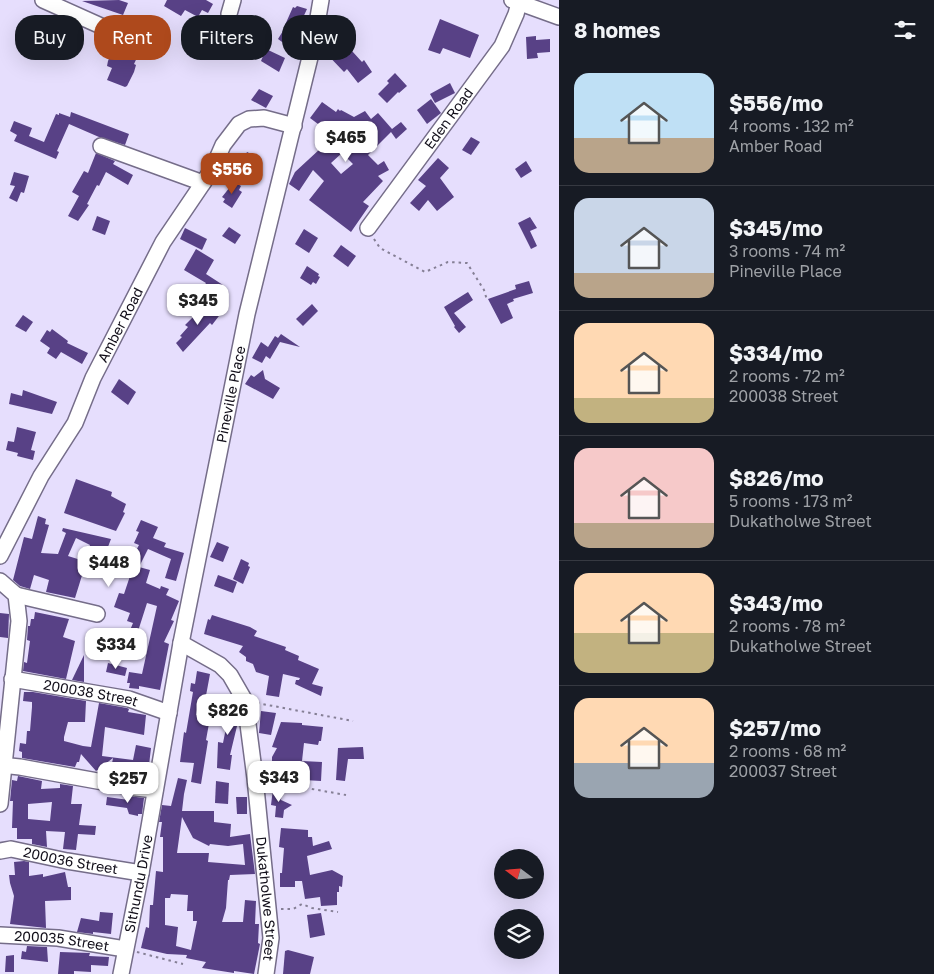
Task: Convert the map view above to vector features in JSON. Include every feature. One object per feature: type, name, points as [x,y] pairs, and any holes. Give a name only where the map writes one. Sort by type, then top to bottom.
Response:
[{"type":"street","points":[[43,0],[94,22]]},
{"type":"street","name":"Pineville Place","points":[[181,643],[247,314],[314,42],[321,0]]},
{"type":"street","points":[[515,2],[559,17]]},
{"type":"street","name":"Eden Road","points":[[368,228],[502,46],[516,14],[515,2]]},
{"type":"street","name":"Amber Road","points":[[0,556],[41,476],[75,423],[93,378],[163,242],[204,183],[223,145],[239,124],[249,119],[264,118],[294,126]]},
{"type":"street","points":[[101,146],[204,183]]},
{"type":"street","points":[[0,581],[16,596],[37,599],[97,614]]},
{"type":"street","points":[[0,804],[2,765],[19,621],[16,596]]},
{"type":"street","name":"Dukatholwe Street","points":[[181,643],[220,665],[230,675],[245,701],[255,778],[271,938],[266,974]]},
{"type":"street","name":"Sithundu Drive","points":[[121,974],[141,873],[181,643]]},
{"type":"street","name":"200038 Street","points":[[12,679],[129,700],[169,713]]},
{"type":"street","points":[[2,765],[155,790]]},
{"type":"street","name":"200036 Street","points":[[0,851],[18,850],[67,861],[141,873]]},
{"type":"street","name":"200035 Street","points":[[0,935],[58,938],[125,949]]},
{"type":"path","points":[[368,228],[380,248],[425,272],[448,262],[468,263],[484,290],[487,300]]},
{"type":"path","points":[[245,701],[353,721]]},
{"type":"path","points":[[255,778],[346,795]]},
{"type":"path","points":[[268,910],[293,909],[302,904],[312,908],[338,912]]},
{"type":"path","points":[[125,949],[183,964]]},
{"type":"building","points":[[119,0],[128,3],[123,15],[82,1]]},
{"type":"building","points":[[167,0],[206,0],[213,4],[208,13],[202,10],[199,15],[194,15],[185,10],[181,16],[164,6]]},
{"type":"building","points":[[297,6],[307,9],[304,15],[289,15],[293,7]]},
{"type":"building","points":[[440,19],[479,35],[470,58],[443,48],[440,54],[428,50]]},
{"type":"building","points":[[282,32],[282,42],[278,39]]},
{"type":"building","points":[[536,36],[536,40],[550,39],[550,52],[537,53],[538,58],[527,59],[526,37]]},
{"type":"building","points":[[272,52],[282,57],[282,60],[284,60],[279,72],[261,61],[272,60]]},
{"type":"building","points":[[356,55],[362,62],[364,60],[372,72],[358,83],[347,69],[344,72],[333,60],[356,60]]},
{"type":"building","points":[[136,60],[134,72],[127,86],[125,87],[107,80],[112,68],[107,66],[108,61]]},
{"type":"building","points":[[395,73],[407,86],[387,103],[378,94],[389,83],[387,81]]},
{"type":"building","points":[[450,83],[455,93],[435,103],[430,94]]},
{"type":"building","points":[[259,89],[273,96],[266,108],[251,100]]},
{"type":"building","points":[[431,99],[441,113],[427,124],[417,110]]},
{"type":"building","points":[[322,102],[336,112],[338,109],[354,117],[365,111],[371,119],[378,113],[392,129],[401,122],[407,129],[396,139],[391,132],[368,155],[378,165],[384,161],[389,170],[378,176],[383,181],[363,202],[369,206],[351,232],[309,200],[324,181],[313,170],[299,191],[289,184],[295,172],[334,136],[310,118]],"holes":[[[342,153],[353,164],[341,174],[331,163]]]},
{"type":"building","points":[[71,112],[129,134],[125,145],[99,137],[69,124],[57,151],[59,152],[56,159],[14,141],[17,135],[10,131],[14,121],[32,128],[29,136],[44,142],[56,114],[59,115],[59,113],[70,117]]},
{"type":"building","points":[[471,137],[480,142],[471,155],[462,150]]},
{"type":"building","points":[[247,152],[261,159],[252,176],[240,169]]},
{"type":"building","points":[[96,153],[115,161],[113,164],[133,175],[128,185],[106,172],[87,204],[89,205],[78,221],[68,216],[79,196],[72,192],[84,171],[88,173]]},
{"type":"building","points":[[438,158],[449,168],[440,178],[454,197],[437,211],[428,200],[419,211],[410,203],[426,186],[418,180]]},
{"type":"building","points":[[526,161],[532,171],[521,178],[515,169]]},
{"type":"building","points":[[14,172],[29,176],[24,193],[21,192],[17,202],[9,198],[15,186],[10,185]]},
{"type":"building","points":[[234,182],[241,186],[239,190],[242,192],[232,208],[223,202],[225,199],[222,197]]},
{"type":"building","points":[[97,216],[110,221],[105,235],[92,230]]},
{"type":"building","points":[[530,217],[537,228],[530,231],[537,246],[531,249],[518,223]]},
{"type":"building","points":[[229,227],[241,235],[235,244],[222,236]]},
{"type":"building","points":[[185,228],[207,239],[202,250],[180,239]]},
{"type":"building","points":[[304,229],[318,238],[309,253],[295,244]]},
{"type":"building","points":[[341,245],[356,256],[348,267],[333,256]]},
{"type":"building","points":[[196,249],[214,260],[206,274],[223,285],[212,299],[200,292],[206,283],[184,270]]},
{"type":"building","points":[[307,266],[319,274],[318,276],[320,277],[316,284],[313,282],[311,285],[300,278]]},
{"type":"building","points":[[529,281],[533,293],[513,299],[514,301],[507,304],[513,318],[501,324],[488,299],[516,289],[515,285]]},
{"type":"building","points":[[468,292],[473,300],[454,313],[466,327],[459,333],[444,307]]},
{"type":"building","points":[[211,303],[222,312],[212,325],[210,323],[183,352],[176,343],[188,327],[185,325],[196,314],[200,318]]},
{"type":"building","points":[[312,304],[318,311],[303,326],[296,319]]},
{"type":"building","points":[[23,315],[33,322],[26,332],[15,326]]},
{"type":"building","points":[[52,329],[68,341],[67,343],[88,353],[82,364],[61,352],[56,359],[47,353],[50,348],[40,341],[47,330],[50,332]]},
{"type":"building","points":[[281,334],[300,347],[280,342],[270,359],[266,356],[262,363],[252,358],[261,342],[268,347],[275,336],[278,338]]},
{"type":"building","points":[[263,370],[265,379],[280,388],[273,399],[245,384],[251,375],[254,377]]},
{"type":"building","points":[[119,379],[136,392],[128,405],[111,392]]},
{"type":"building","points":[[23,390],[57,402],[52,414],[9,404],[11,393],[22,396]]},
{"type":"building","points":[[17,427],[36,432],[31,450],[35,451],[33,460],[17,456],[18,453],[6,450],[8,441],[14,442]]},
{"type":"building","points":[[76,479],[112,492],[111,496],[126,504],[123,512],[125,513],[116,531],[64,513]]},
{"type":"building","points":[[38,516],[46,519],[45,524],[49,525],[41,553],[58,554],[66,533],[62,531],[63,528],[111,539],[106,552],[131,560],[139,545],[134,543],[139,532],[136,531],[141,520],[158,527],[153,538],[166,543],[164,547],[184,553],[176,581],[165,578],[171,559],[148,549],[139,567],[150,570],[146,583],[160,589],[161,586],[169,589],[166,595],[179,601],[171,620],[174,621],[164,642],[169,644],[160,690],[139,686],[139,689],[129,688],[130,683],[127,683],[129,672],[142,674],[157,606],[147,603],[133,647],[130,646],[130,649],[111,644],[108,656],[86,650],[95,629],[126,640],[133,623],[127,621],[130,613],[114,607],[119,593],[124,594],[130,576],[97,566],[96,571],[84,569],[75,598],[46,592],[49,580],[34,575],[30,589],[20,586],[13,580],[24,537],[32,539]],"holes":[[[76,538],[90,545],[84,561],[68,556]]]},
{"type":"building","points":[[217,542],[229,547],[223,562],[210,557]]},
{"type":"building","points":[[241,559],[249,563],[248,566],[250,567],[243,584],[233,579]]},
{"type":"building","points":[[218,575],[237,582],[233,593],[214,586]]},
{"type":"building","points":[[35,612],[69,619],[63,637],[75,641],[66,679],[23,671],[24,662],[27,663],[30,641],[27,640],[28,626],[30,626],[31,619],[34,619]]},
{"type":"building","points":[[0,613],[9,614],[8,638],[0,637]]},
{"type":"building","points":[[212,615],[250,627],[257,631],[254,636],[286,647],[285,650],[299,656],[298,660],[319,669],[312,684],[323,687],[321,696],[295,684],[296,680],[300,678],[283,674],[279,697],[266,695],[269,676],[256,672],[253,664],[246,661],[246,657],[239,652],[243,646],[204,634],[208,619],[210,620]]},
{"type":"building","points":[[84,655],[84,682],[72,680]]},
{"type":"building","points":[[108,663],[127,668],[125,676],[106,672]]},
{"type":"building","points":[[197,671],[210,674],[205,701],[199,700],[196,715],[210,718],[201,784],[191,782],[194,763],[180,762],[184,732],[186,733],[193,692],[190,691],[191,683],[195,684]]},
{"type":"building","points":[[24,692],[86,701],[85,722],[68,722],[64,737],[64,741],[83,746],[91,747],[99,703],[127,708],[129,709],[128,712],[146,715],[144,735],[105,727],[102,756],[133,760],[136,745],[151,748],[148,774],[141,774],[141,779],[110,774],[113,758],[96,771],[81,754],[79,762],[77,762],[75,767],[22,758],[22,752],[19,751],[20,743],[26,744],[27,731],[30,731],[32,707],[32,702],[23,701]]},
{"type":"building","points":[[226,695],[231,695],[235,703],[238,722],[230,755],[232,755],[230,770],[217,768],[218,742],[223,743],[229,713],[225,713]]},
{"type":"building","points":[[261,711],[276,713],[271,735],[259,733]]},
{"type":"building","points":[[281,722],[323,727],[321,741],[319,741],[318,745],[304,743],[302,761],[322,762],[321,781],[304,780],[301,783],[297,782],[286,765],[284,774],[272,772],[272,757],[277,748],[272,747]]},
{"type":"building","points":[[363,747],[364,759],[348,759],[345,781],[336,780],[338,748]]},
{"type":"building","points":[[18,776],[42,781],[41,789],[60,788],[60,784],[73,786],[71,804],[82,804],[79,825],[96,826],[95,835],[78,834],[76,850],[63,849],[65,832],[46,831],[47,847],[32,844],[32,839],[17,839],[17,828],[12,828],[13,801],[10,801],[12,780],[17,781]],"holes":[[[52,802],[50,821],[28,819],[28,804]]]},
{"type":"building","points":[[178,778],[187,780],[182,811],[214,811],[214,822],[231,824],[230,837],[250,834],[255,874],[230,875],[226,908],[222,922],[243,922],[245,900],[256,901],[255,924],[259,924],[258,943],[260,944],[254,974],[202,968],[206,962],[186,958],[187,955],[167,954],[141,948],[146,927],[149,928],[150,905],[153,905],[156,871],[163,872],[163,837],[160,837],[162,822],[159,822],[162,805],[171,806]],"holes":[[[182,817],[193,838],[209,846],[210,844],[228,846],[243,844],[245,865],[208,862],[209,853],[177,853]],[[171,894],[188,895],[187,911],[193,911],[193,921],[197,921],[191,950],[176,946],[178,927],[165,925],[165,898],[170,898]]]},
{"type":"building","points":[[216,781],[229,783],[228,804],[215,803]]},
{"type":"building","points":[[273,789],[282,790],[281,800],[292,805],[284,810],[283,818],[275,817],[276,806],[271,805]]},
{"type":"building","points":[[129,796],[144,798],[142,814],[138,814],[138,816],[129,814],[127,808],[106,805],[107,797],[129,800]]},
{"type":"building","points":[[236,797],[247,797],[247,814],[237,814]]},
{"type":"building","points":[[281,828],[308,830],[308,837],[312,837],[313,846],[329,841],[332,849],[307,856],[310,875],[332,870],[343,876],[342,887],[339,886],[339,892],[337,892],[337,905],[321,906],[320,897],[305,899],[302,881],[295,881],[295,887],[280,887],[284,848],[279,847]]},
{"type":"building","points":[[14,862],[29,862],[29,876],[43,874],[43,877],[65,872],[68,887],[71,887],[71,900],[45,901],[46,928],[10,924],[14,896],[9,875],[15,875]]},
{"type":"building","points":[[100,912],[113,913],[111,934],[77,932],[81,918],[99,921]]},
{"type":"building","points":[[321,913],[325,935],[310,938],[307,915]]},
{"type":"building","points":[[27,946],[47,947],[48,962],[21,959],[22,951],[26,952]]},
{"type":"building","points":[[288,950],[314,957],[310,974],[283,974],[285,951]]},
{"type":"building","points":[[60,952],[90,953],[89,956],[109,957],[108,966],[91,965],[91,972],[74,971],[74,974],[58,974]]},
{"type":"building","points":[[14,955],[14,972],[5,972],[6,956]]}]
